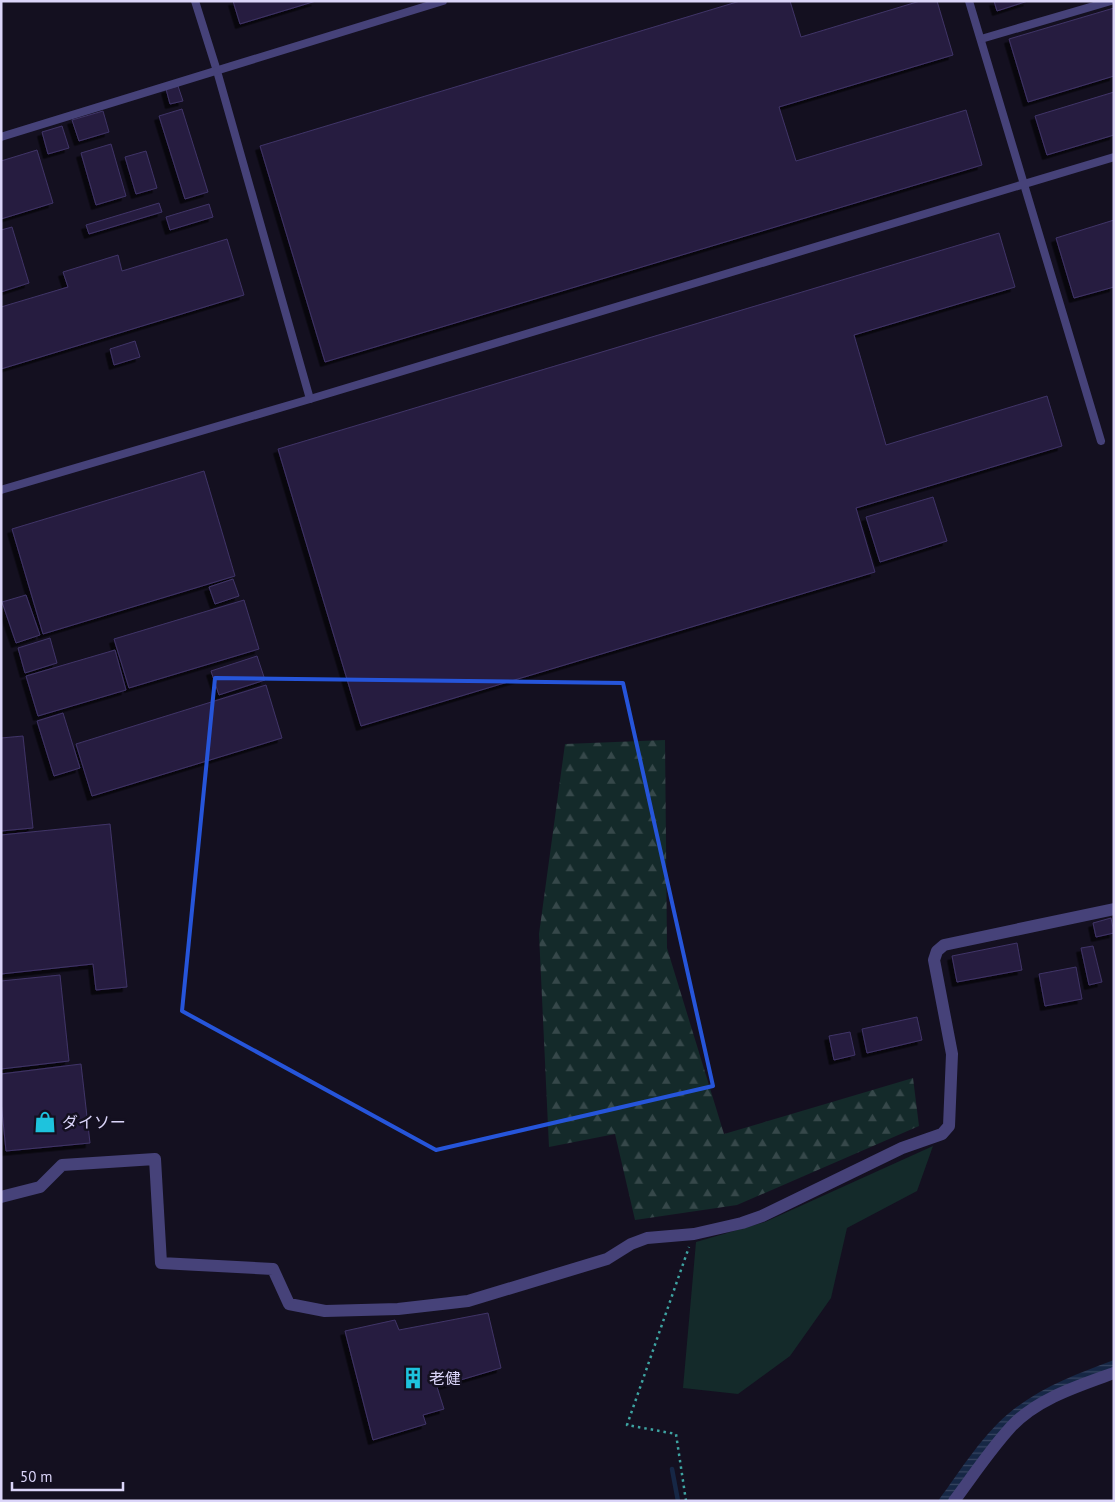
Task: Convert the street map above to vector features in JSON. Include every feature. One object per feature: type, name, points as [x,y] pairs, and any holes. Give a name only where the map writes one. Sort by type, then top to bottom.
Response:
[{"type":"street","points":[[1,1197],[40,1187],[62,1165],[155,1160],[161,1263],[274,1268],[290,1304],[325,1311],[398,1309],[468,1301],[607,1259],[631,1244],[647,1238],[694,1234],[742,1223],[762,1216],[902,1148],[942,1134],[949,1126],[952,1054],[934,960],[937,951],[944,945],[1114,909]]},
{"type":"street","points":[[954,1501],[1010,1427],[1028,1412],[1048,1400],[1114,1373]]},
{"type":"lane","points":[[195,1],[217,71],[310,399]]},
{"type":"lane","points":[[1,137],[443,1]]},
{"type":"lane","points":[[969,1],[1101,441]]},
{"type":"lane","points":[[981,39],[1111,1]]},
{"type":"lane","points":[[1,490],[1114,157]]},
{"type":"path","points":[[686,1501],[676,1434],[626,1425],[694,1234]]},
{"type":"highlighted area","points":[[215,678],[623,683],[713,1086],[436,1150],[182,1011]]},
{"type":"green space","points":[[665,740],[667,948],[724,1134],[913,1078],[919,1126],[737,1205],[635,1220],[615,1134],[549,1147],[539,934],[565,744]]},
{"type":"green space","points":[[933,1146],[917,1191],[847,1228],[831,1298],[790,1356],[738,1394],[683,1388],[696,1242],[765,1222]]},
{"type":"water","points":[[1114,1360],[1114,1368],[1048,1395],[949,1501],[938,1501],[982,1440],[1014,1409],[1037,1393],[1075,1375]]},
{"type":"building","points":[[233,1],[316,1],[240,24]]},
{"type":"building","points":[[740,1],[790,1],[801,37],[920,1],[937,1],[953,55],[779,107],[796,161],[966,110],[982,165],[325,362],[260,146]]},
{"type":"building","points":[[994,1],[1028,1],[997,11]]},
{"type":"building","points":[[1114,8],[1114,76],[1028,102],[1009,39]]},
{"type":"building","points":[[178,86],[183,101],[170,104],[166,89]]},
{"type":"building","points":[[1114,92],[1114,135],[1047,155],[1035,116]]},
{"type":"building","points":[[182,109],[208,192],[185,199],[159,116]]},
{"type":"building","points":[[103,111],[109,132],[79,141],[72,120]]},
{"type":"building","points":[[62,126],[69,148],[48,154],[42,132]]},
{"type":"building","points":[[111,144],[126,196],[96,205],[81,153]]},
{"type":"building","points":[[37,150],[53,203],[1,219],[1,161]]},
{"type":"building","points":[[146,151],[157,188],[136,194],[125,157]]},
{"type":"building","points":[[159,203],[162,212],[89,234],[86,225]]},
{"type":"building","points":[[209,204],[213,217],[170,230],[166,217]]},
{"type":"building","points":[[1114,220],[1114,287],[1074,298],[1056,238]]},
{"type":"building","points":[[12,227],[29,283],[1,292],[1,230]]},
{"type":"building","points":[[999,233],[1015,287],[854,335],[886,445],[1047,396],[1062,446],[856,508],[875,572],[361,726],[278,449]]},
{"type":"building","points":[[227,239],[244,295],[1,369],[1,307],[68,287],[63,272],[118,255],[122,271]]},
{"type":"building","points":[[135,341],[140,357],[114,365],[110,349]]},
{"type":"building","points":[[204,471],[235,576],[43,634],[12,529]]},
{"type":"building","points":[[933,497],[947,541],[880,562],[866,517]]},
{"type":"building","points":[[233,579],[239,596],[215,604],[209,587]]},
{"type":"building","points":[[26,595],[40,635],[16,643],[2,602]]},
{"type":"building","points":[[244,600],[259,649],[129,688],[114,639]]},
{"type":"building","points":[[50,638],[57,663],[25,673],[18,648]]},
{"type":"building","points":[[115,650],[126,690],[38,716],[26,676]]},
{"type":"building","points":[[257,656],[265,680],[219,695],[211,671]]},
{"type":"building","points":[[266,685],[282,738],[92,796],[76,744]]},
{"type":"building","points":[[63,713],[80,768],[54,776],[37,721]]},
{"type":"building","points":[[23,736],[33,828],[1,831],[1,738]]},
{"type":"building","points":[[110,824],[127,987],[96,990],[93,964],[1,974],[1,835]]},
{"type":"building","points":[[1111,918],[1114,933],[1096,937],[1093,923]]},
{"type":"building","points":[[1017,943],[1022,970],[957,982],[952,956]]},
{"type":"building","points":[[1093,946],[1102,982],[1089,985],[1081,948]]},
{"type":"building","points":[[1076,967],[1082,999],[1045,1006],[1039,974]]},
{"type":"building","points":[[60,975],[69,1061],[1,1069],[1,981]]},
{"type":"building","points":[[917,1017],[922,1040],[867,1053],[862,1029]]},
{"type":"building","points":[[850,1032],[855,1055],[834,1060],[829,1036]]},
{"type":"building","name":"ダイソー","points":[[81,1064],[90,1143],[6,1151],[1,1101],[1,1074]]},
{"type":"building","name":"老健","points":[[488,1313],[501,1368],[437,1387],[444,1409],[423,1415],[426,1424],[373,1440],[345,1331],[395,1320],[399,1330]]},
{"type":"waterway","points":[[672,1469],[678,1501]]},
{"type":"place","name":"ダイソー","points":[[45,1122]]},
{"type":"place","name":"老健","points":[[413,1378]]}]
